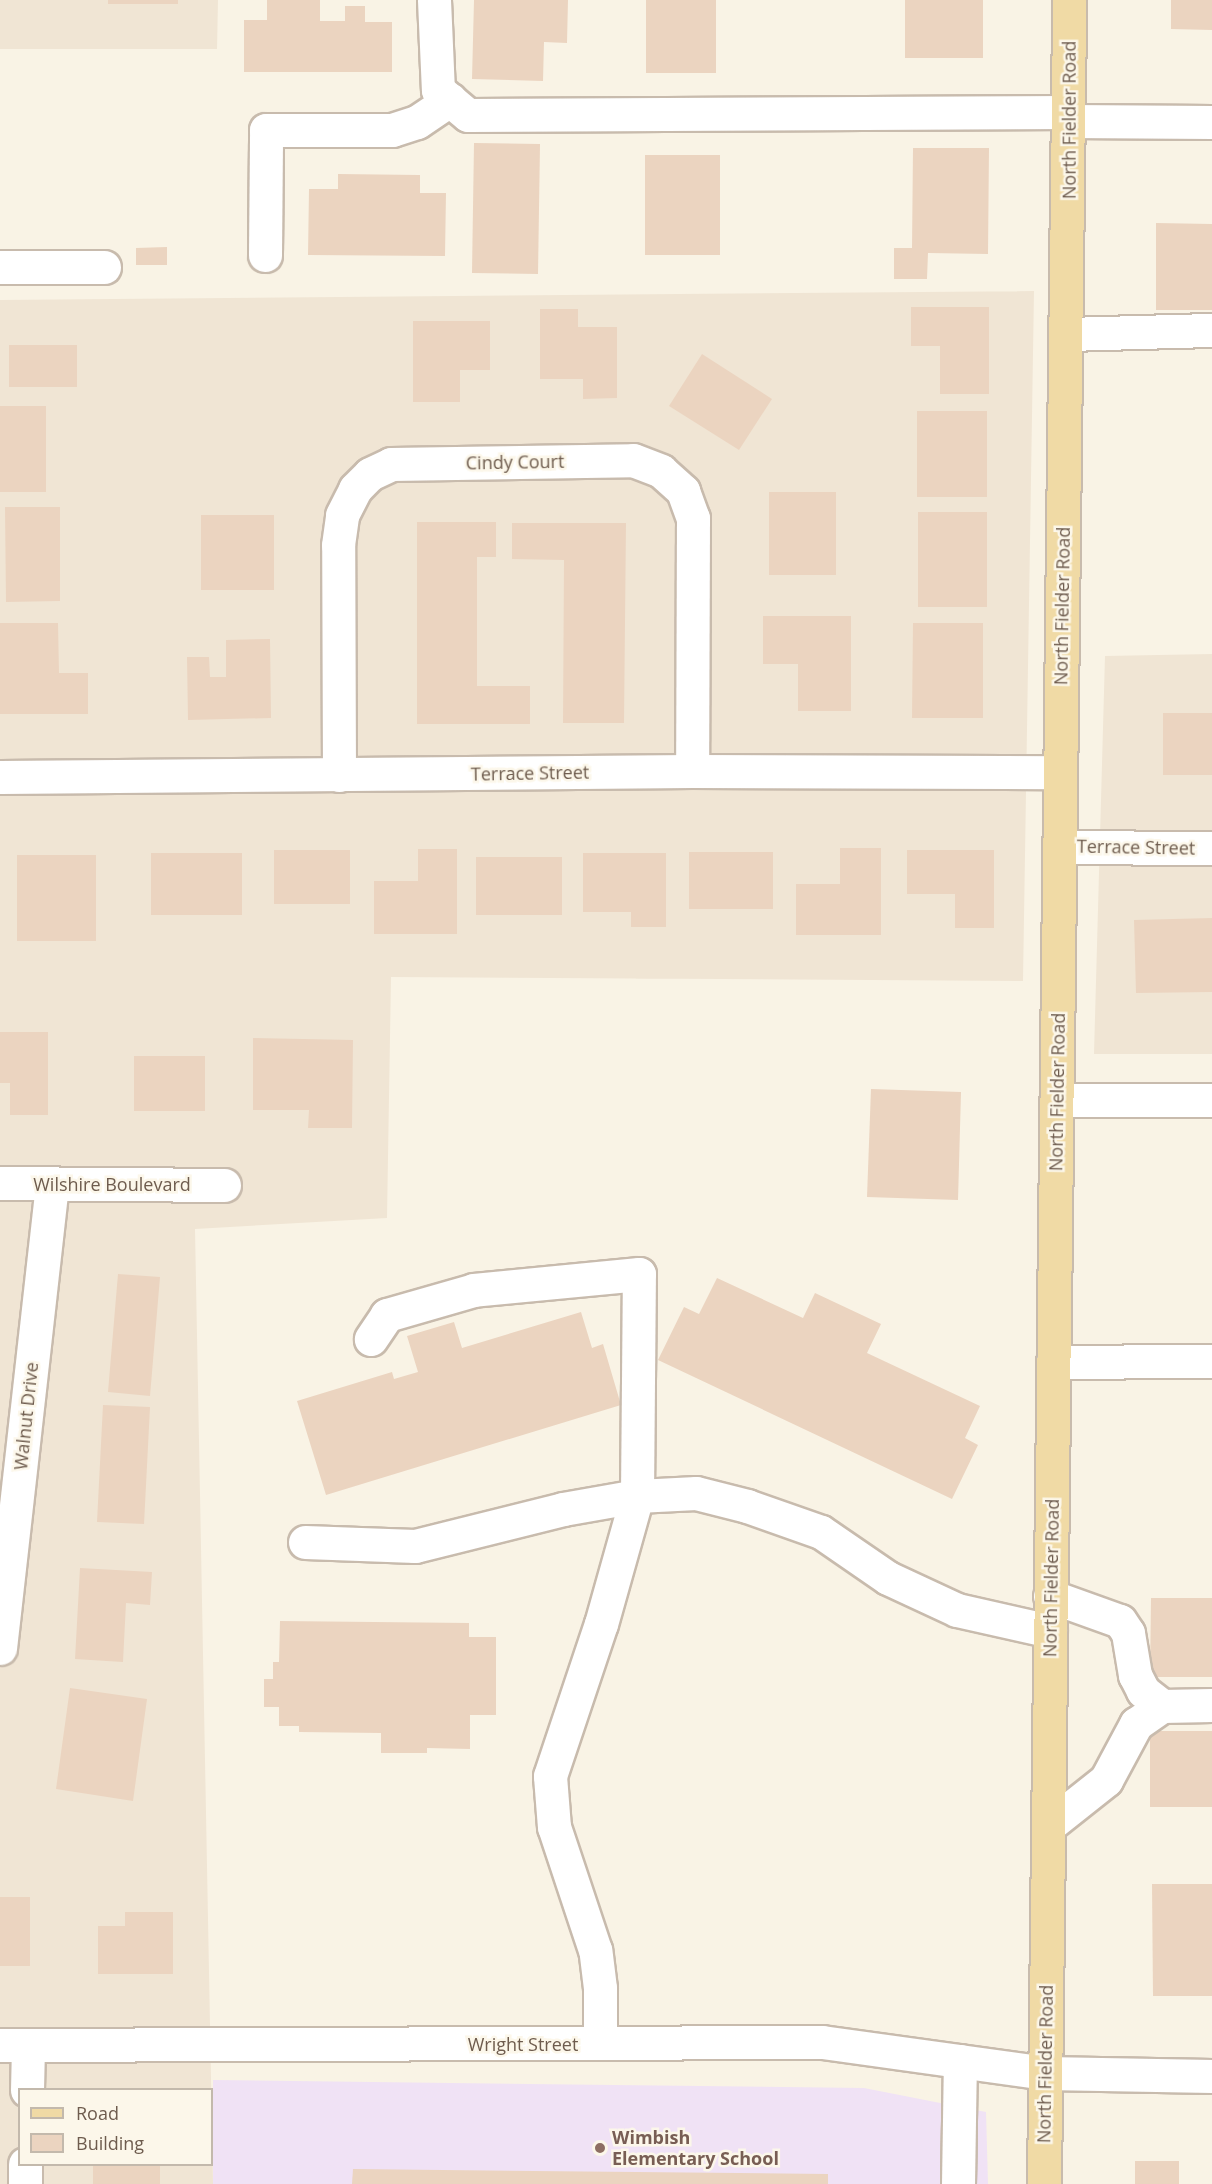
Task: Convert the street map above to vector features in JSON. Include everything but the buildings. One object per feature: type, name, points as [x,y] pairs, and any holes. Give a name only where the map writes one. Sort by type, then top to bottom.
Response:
[{"type":"main road","name":"North Fielder Road","points":[[1044,2184],[1059,772],[1070,0]]},
{"type":"street","points":[[434,0],[438,90],[468,115],[1069,117],[1212,122]]},
{"type":"street","points":[[265,255],[266,130],[392,130],[417,122],[450,100]]},
{"type":"street","points":[[0,267],[104,267]]},
{"type":"street","points":[[1067,334],[1212,330]]},
{"type":"street","name":"Cindy Court","points":[[339,775],[338,545],[342,515],[355,489],[370,474],[391,464],[633,460],[661,471],[683,491],[693,518],[692,771]]},
{"type":"street","name":"Terrace Street","points":[[0,777],[692,771],[1059,772]]},
{"type":"street","name":"Terrace Street","points":[[1060,847],[1212,848]]},
{"type":"street","points":[[1057,1100],[1212,1100]]},
{"type":"street","name":"Wilshire Boulevard","points":[[0,1184],[224,1185]]},
{"type":"street","name":"Walnut Drive","points":[[0,1648],[2,1606],[52,1184]]},
{"type":"street","points":[[371,1339],[387,1315],[474,1290],[639,1274],[637,1496],[601,1624],[550,1776],[557,1837],[595,1950],[600,1988],[600,2043]]},
{"type":"street","points":[[1053,1362],[1212,1361]]},
{"type":"street","points":[[305,1542],[415,1546],[563,1509],[637,1496],[696,1493],[747,1506],[821,1532],[888,1578],[957,1610],[1050,1631]]},
{"type":"street","points":[[1050,1596],[1120,1621],[1128,1633],[1139,1683],[1162,1706]]},
{"type":"street","points":[[1048,1826],[1106,1780],[1136,1724],[1162,1706],[1212,1705]]},
{"type":"street","name":"Wright Street","points":[[14,2046],[822,2042],[1045,2073],[1212,2076]]},
{"type":"street","points":[[14,2046],[26,2088]]},
{"type":"street","points":[[958,2184],[960,2061]]},
{"type":"street","points":[[25,2166],[25,2184]]},
{"type":"shaded area","points":[[0,0],[218,0],[217,49],[0,49]]},
{"type":"shaded area","points":[[1034,291],[1023,981],[391,977],[387,1218],[195,1229],[211,2088],[18,2088],[18,2166],[213,2166],[213,2184],[0,2184],[0,300]]},
{"type":"shaded area","points":[[1212,654],[1212,1054],[1094,1054],[1105,656]]},
{"type":"shaded area","name":"Wimbish Elementary School","points":[[213,2080],[864,2088],[986,2112],[988,2184],[213,2184]]},
{"type":"place","name":"Wimbish Elementary School","points":[[600,2148]]}]
